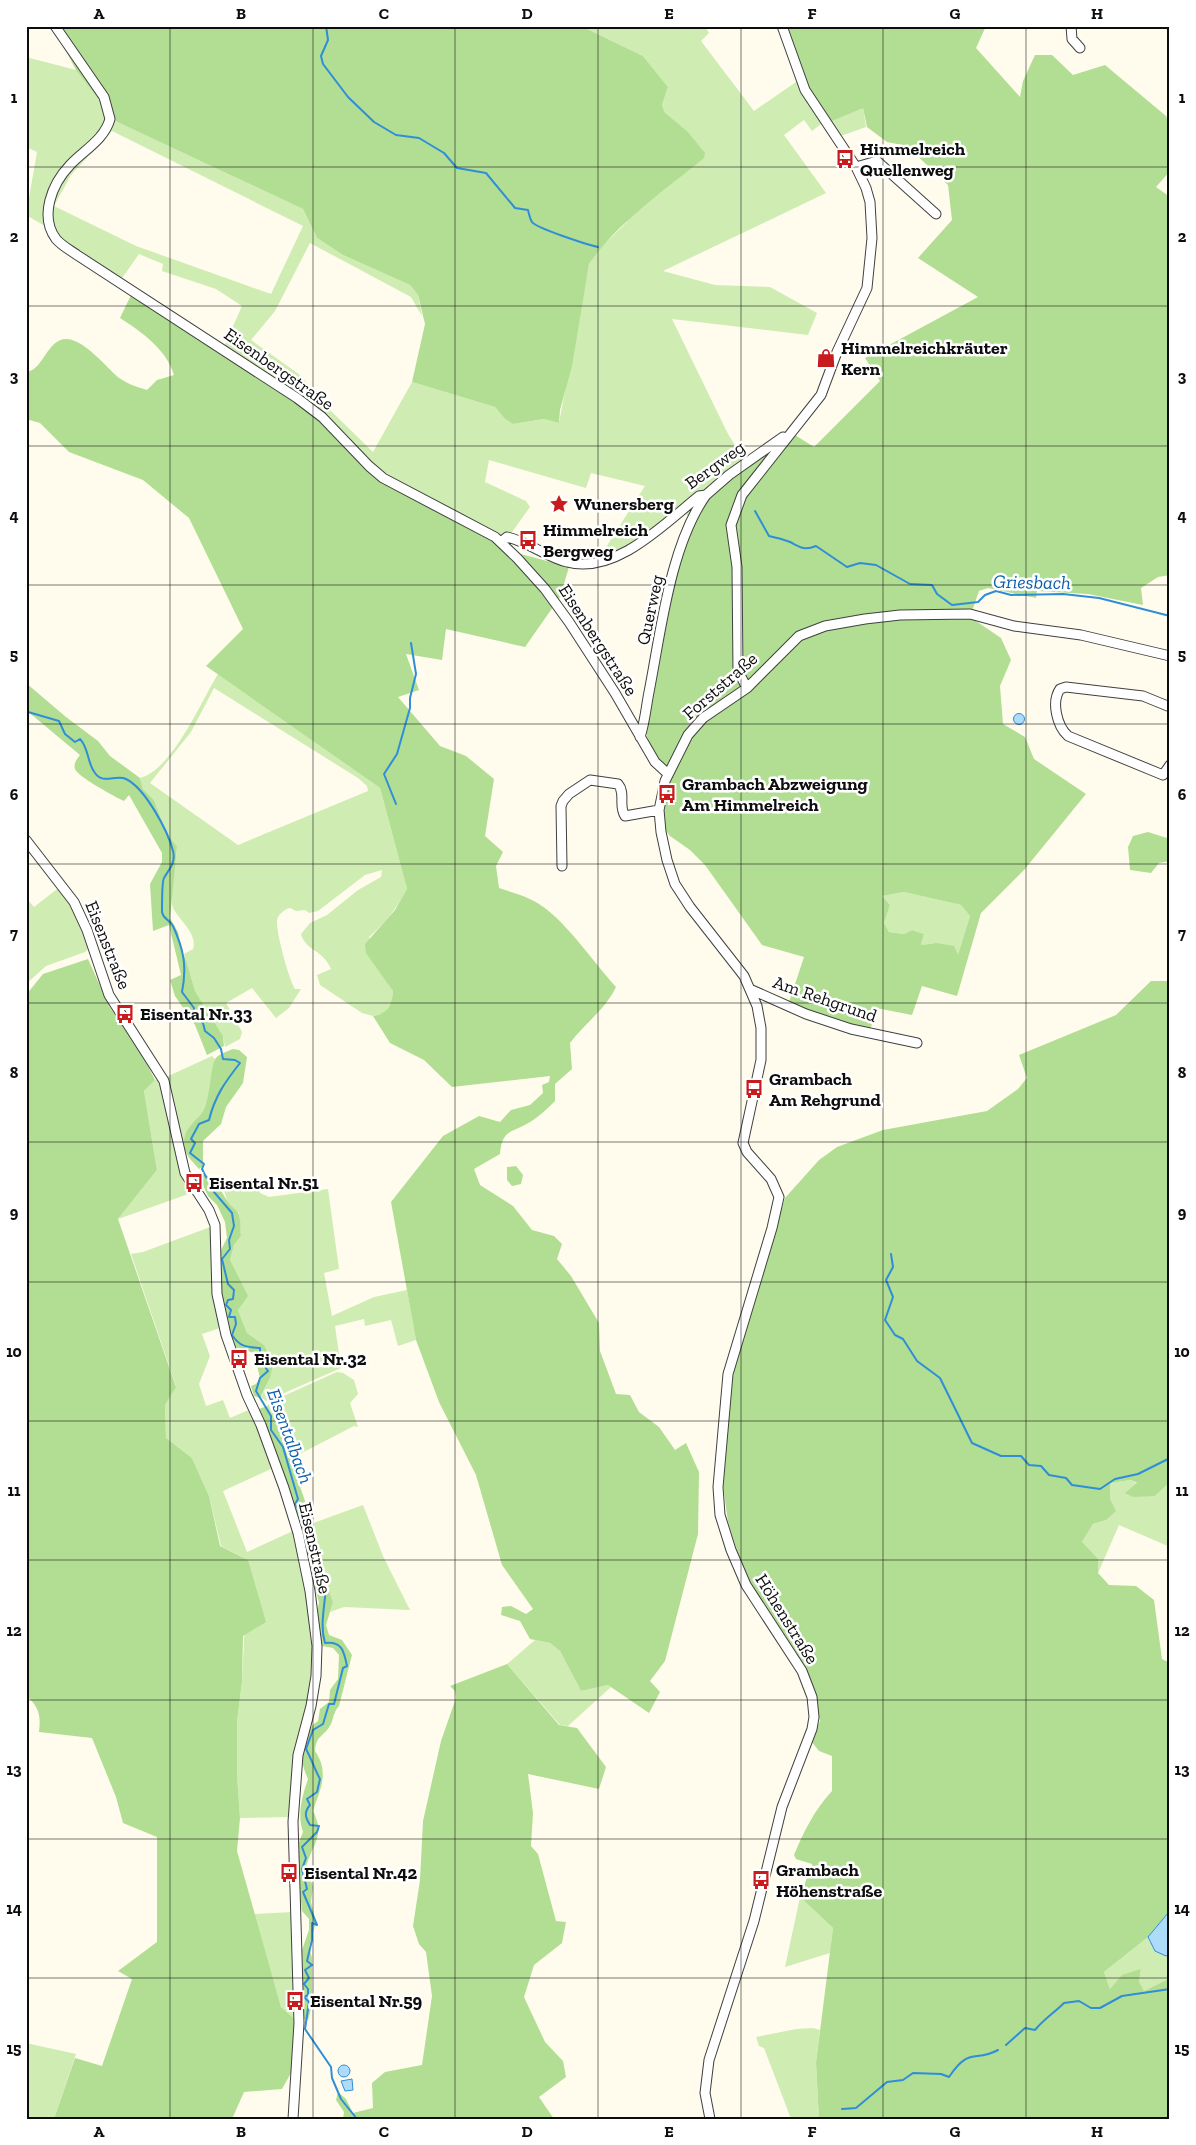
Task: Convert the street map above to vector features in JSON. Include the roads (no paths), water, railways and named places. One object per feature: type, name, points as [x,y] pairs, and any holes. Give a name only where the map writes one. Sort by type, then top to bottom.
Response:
[{"type":"street","name":"Eisenbergstraße","points":[[55,26],[104,97],[110,119],[102,136],[70,165],[54,190],[48,216],[56,239],[77,255],[297,398],[322,418],[383,478],[501,542],[545,589],[565,616],[615,693],[655,762],[668,773]]},
{"type":"street","points":[[747,688],[738,671],[737,567],[731,525],[742,495],[789,433],[802,422],[821,396],[837,352],[867,288],[872,238],[870,202],[856,167],[805,90],[782,26]]},
{"type":"street","points":[[1071,26],[1072,39],[1080,48]]},
{"type":"street","points":[[856,167],[877,161],[936,214]]},
{"type":"street","name":"Bergweg","points":[[501,542],[508,537],[569,563],[596,564],[627,552],[667,524],[699,496],[706,495],[729,475],[789,433]]},
{"type":"street","name":"Querweg","points":[[640,737],[658,641],[681,543],[697,507],[706,495]]},
{"type":"street","name":"Forststraße","points":[[743,1142],[762,1060],[761,1028],[752,990],[737,966],[687,902],[674,882],[665,852],[659,810],[668,773],[688,735],[704,718],[747,688],[799,636],[824,626],[900,615],[970,614],[1014,626],[1081,635],[1170,656]]},
{"type":"street","points":[[1170,706],[1143,696],[1066,687],[1060,689],[1056,698],[1060,727],[1068,736],[1163,775],[1170,765]]},
{"type":"street","points":[[562,866],[561,806],[569,794],[585,782],[596,779],[618,784],[622,791],[622,811],[625,816],[659,810]]},
{"type":"street","name":"Eisenstraße","points":[[26,840],[74,902],[87,930],[109,994],[154,1062],[164,1082],[186,1172],[210,1210],[217,1230],[217,1294],[226,1335],[247,1395],[261,1425],[298,1533],[310,1591],[317,1646],[316,1676],[311,1706],[298,1754],[293,1822],[299,2023],[293,2119]]},
{"type":"street","name":"Am Rehgrund","points":[[752,990],[806,1014],[851,1029],[917,1043]]},
{"type":"street","name":"Höhenstraße","points":[[710,2119],[705,2093],[709,2060],[754,1921],[782,1807],[812,1729],[814,1717],[812,1697],[802,1671],[746,1585],[731,1550],[720,1516],[718,1487],[728,1374],[774,1221],[779,1197],[771,1179],[747,1152],[743,1142]]},
{"type":"water","points":[[1019,713],[1025,719],[1019,725],[1013,719]]},
{"type":"water","points":[[1168,1913],[1170,1914],[1170,1953],[1166,1956],[1155,1951],[1148,1937]]},
{"type":"water","points":[[344,2065],[350,2071],[344,2077],[338,2071]]},
{"type":"water","points":[[352,2079],[353,2090],[345,2091],[341,2081]]},
{"type":"waterway","points":[[326,26],[328,40],[321,56],[323,64],[348,97],[374,122],[396,135],[419,138],[444,153],[457,168],[486,173],[515,208],[528,210],[531,221],[536,225],[598,247]]},
{"type":"waterway","name":"Griesbach","points":[[755,511],[769,536],[802,548],[816,546],[847,567],[860,563],[876,565],[910,584],[932,585],[937,594],[952,605],[978,602],[985,595],[996,591],[1011,595],[1063,594],[1099,598],[1170,616]]},
{"type":"waterway","points":[[396,804],[384,774],[397,754],[410,708],[410,698],[416,674],[411,643]]},
{"type":"waterway","name":"Eisentalbach","points":[[26,707],[28,712],[59,721],[65,734],[75,742],[80,739],[83,743],[92,769],[98,776],[106,779],[126,779],[141,791],[155,811],[174,855],[172,866],[163,880],[162,912],[173,926],[180,943],[184,966],[182,992],[194,1008],[194,1015],[203,1023],[205,1031],[214,1038],[221,1049],[223,1059],[235,1060],[240,1063],[221,1090],[209,1120],[199,1124],[191,1139],[195,1143],[190,1153],[204,1164],[202,1169],[206,1177],[211,1180],[214,1192],[232,1213],[234,1226],[229,1240],[230,1249],[222,1259],[228,1284],[234,1290],[233,1299],[228,1300],[226,1305],[231,1310],[229,1317],[235,1317],[236,1324],[232,1335],[244,1346],[260,1348],[260,1360],[268,1371],[260,1378],[256,1391],[271,1416],[271,1430],[283,1447],[298,1499],[295,1504],[299,1509],[302,1522],[312,1536],[311,1542],[319,1578],[326,1582],[323,1620],[325,1643],[339,1645],[345,1656],[347,1666],[343,1668],[334,1704],[329,1704],[323,1724],[313,1730],[306,1749],[320,1779],[317,1792],[307,1799],[310,1805],[306,1815],[310,1825],[319,1826],[317,1832],[302,1847],[306,1858],[302,1869],[307,1889],[303,1892],[317,1925],[312,1923],[312,1940],[307,1961],[312,1965],[305,1970],[309,1978],[304,1984],[308,1989],[308,1995],[304,1997],[309,2002],[305,2029],[331,2067],[332,2078],[341,2099],[357,2119]]},
{"type":"waterway","points":[[891,1254],[893,1267],[886,1280],[893,1297],[885,1320],[895,1335],[903,1339],[917,1361],[940,1378],[972,1443],[1001,1456],[1021,1456],[1029,1465],[1041,1466],[1049,1475],[1066,1478],[1072,1485],[1100,1489],[1115,1479],[1138,1474],[1170,1458]]},
{"type":"waterway","points":[[1006,2045],[1025,2028],[1035,2030],[1064,2003],[1079,2001],[1091,2008],[1100,2008],[1122,1996],[1170,1989]]},
{"type":"waterway","points":[[842,2109],[856,2108],[887,2082],[903,2080],[913,2073],[941,2074],[949,2077],[956,2067],[967,2058],[990,2054],[998,2050]]},
{"type":"place","name":"Himmelreich Quellenweg","points":[[845,159]]},
{"type":"place","name":"Himmelreichkräuter Kern","points":[[826,358]]},
{"type":"place","name":"Wunersberg","points":[[559,504]]},
{"type":"place","name":"Himmelreich Bergweg","points":[[528,540]]},
{"type":"place","name":"Grambach Abzweigung Am Himmelreich","points":[[667,794]]},
{"type":"place","name":"Eisental Nr.33","points":[[125,1014]]},
{"type":"place","name":"Grambach Am Rehgrund","points":[[754,1089]]},
{"type":"place","name":"Eisental Nr.51","points":[[194,1183]]},
{"type":"place","name":"Eisental Nr.32","points":[[239,1359]]},
{"type":"place","name":"Eisental Nr.42","points":[[289,1873]]},
{"type":"place","name":"Grambach Höhenstraße","points":[[761,1880]]},
{"type":"place","name":"Eisental Nr.59","points":[[295,2001]]}]
